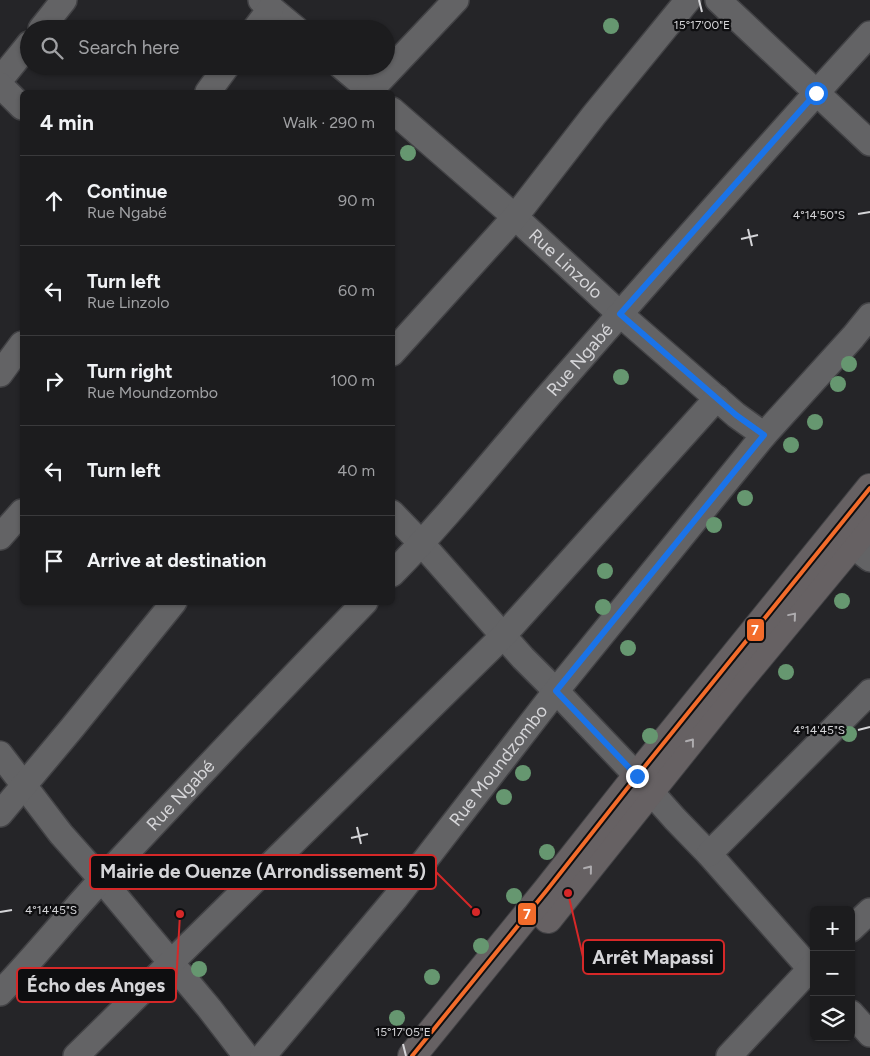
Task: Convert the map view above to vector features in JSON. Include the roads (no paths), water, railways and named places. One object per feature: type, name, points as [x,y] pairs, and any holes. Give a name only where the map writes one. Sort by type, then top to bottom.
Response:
[{"type":"main road","points":[[437,1056],[555,896],[644,784],[870,488]]},
{"type":"main road","points":[[644,784],[861,552],[870,523]]},
{"type":"main road","points":[[412,1056],[555,896]]},
{"type":"street","points":[[48,20],[64,0]]},
{"type":"street","points":[[395,66],[456,0]]},
{"type":"street","points":[[395,351],[515,217],[594,115],[688,0]]},
{"type":"street","points":[[718,0],[870,143]]},
{"type":"street","points":[[259,20],[266,4],[285,20]]},
{"type":"street","name":"Rue Ngabé","points":[[395,571],[422,544],[506,444],[620,314],[870,34]]},
{"type":"street","points":[[0,80],[20,55]]},
{"type":"street","points":[[209,90],[220,75]]},
{"type":"street","points":[[351,75],[369,90]]},
{"type":"street","points":[[373,90],[387,75]]},
{"type":"street","points":[[0,86],[20,105]]},
{"type":"street","name":"Rue Linzolo","points":[[395,113],[515,217],[620,314],[736,415],[764,435]]},
{"type":"street","name":"Rue Moundzombo","points":[[263,1056],[395,899],[556,691],[764,435],[853,338],[870,316]]},
{"type":"street","points":[[0,374],[20,347]]},
{"type":"street","points":[[76,1056],[503,636],[717,398]]},
{"type":"street","points":[[0,537],[20,514]]},
{"type":"street","points":[[395,516],[523,658],[709,854],[810,967]]},
{"type":"street","points":[[0,814],[172,605]]},
{"type":"street","name":"Rue Ngabé","points":[[0,993],[261,709],[362,605]]},
{"type":"street","points":[[709,854],[870,692]]},
{"type":"street","points":[[0,754],[61,834],[102,880],[246,1056]]},
{"type":"street","points":[[855,925],[870,911]]},
{"type":"street","points":[[729,1056],[810,971]]},
{"type":"street","points":[[855,1017],[870,1034]]},
{"type":"place","name":"Arrêt Mapassi","points":[[568,893]]},
{"type":"place","name":"Mairie de Ouenze (Arrondissement 5)","points":[[476,912]]},
{"type":"place","name":"Écho des Anges","points":[[180,914]]}]
